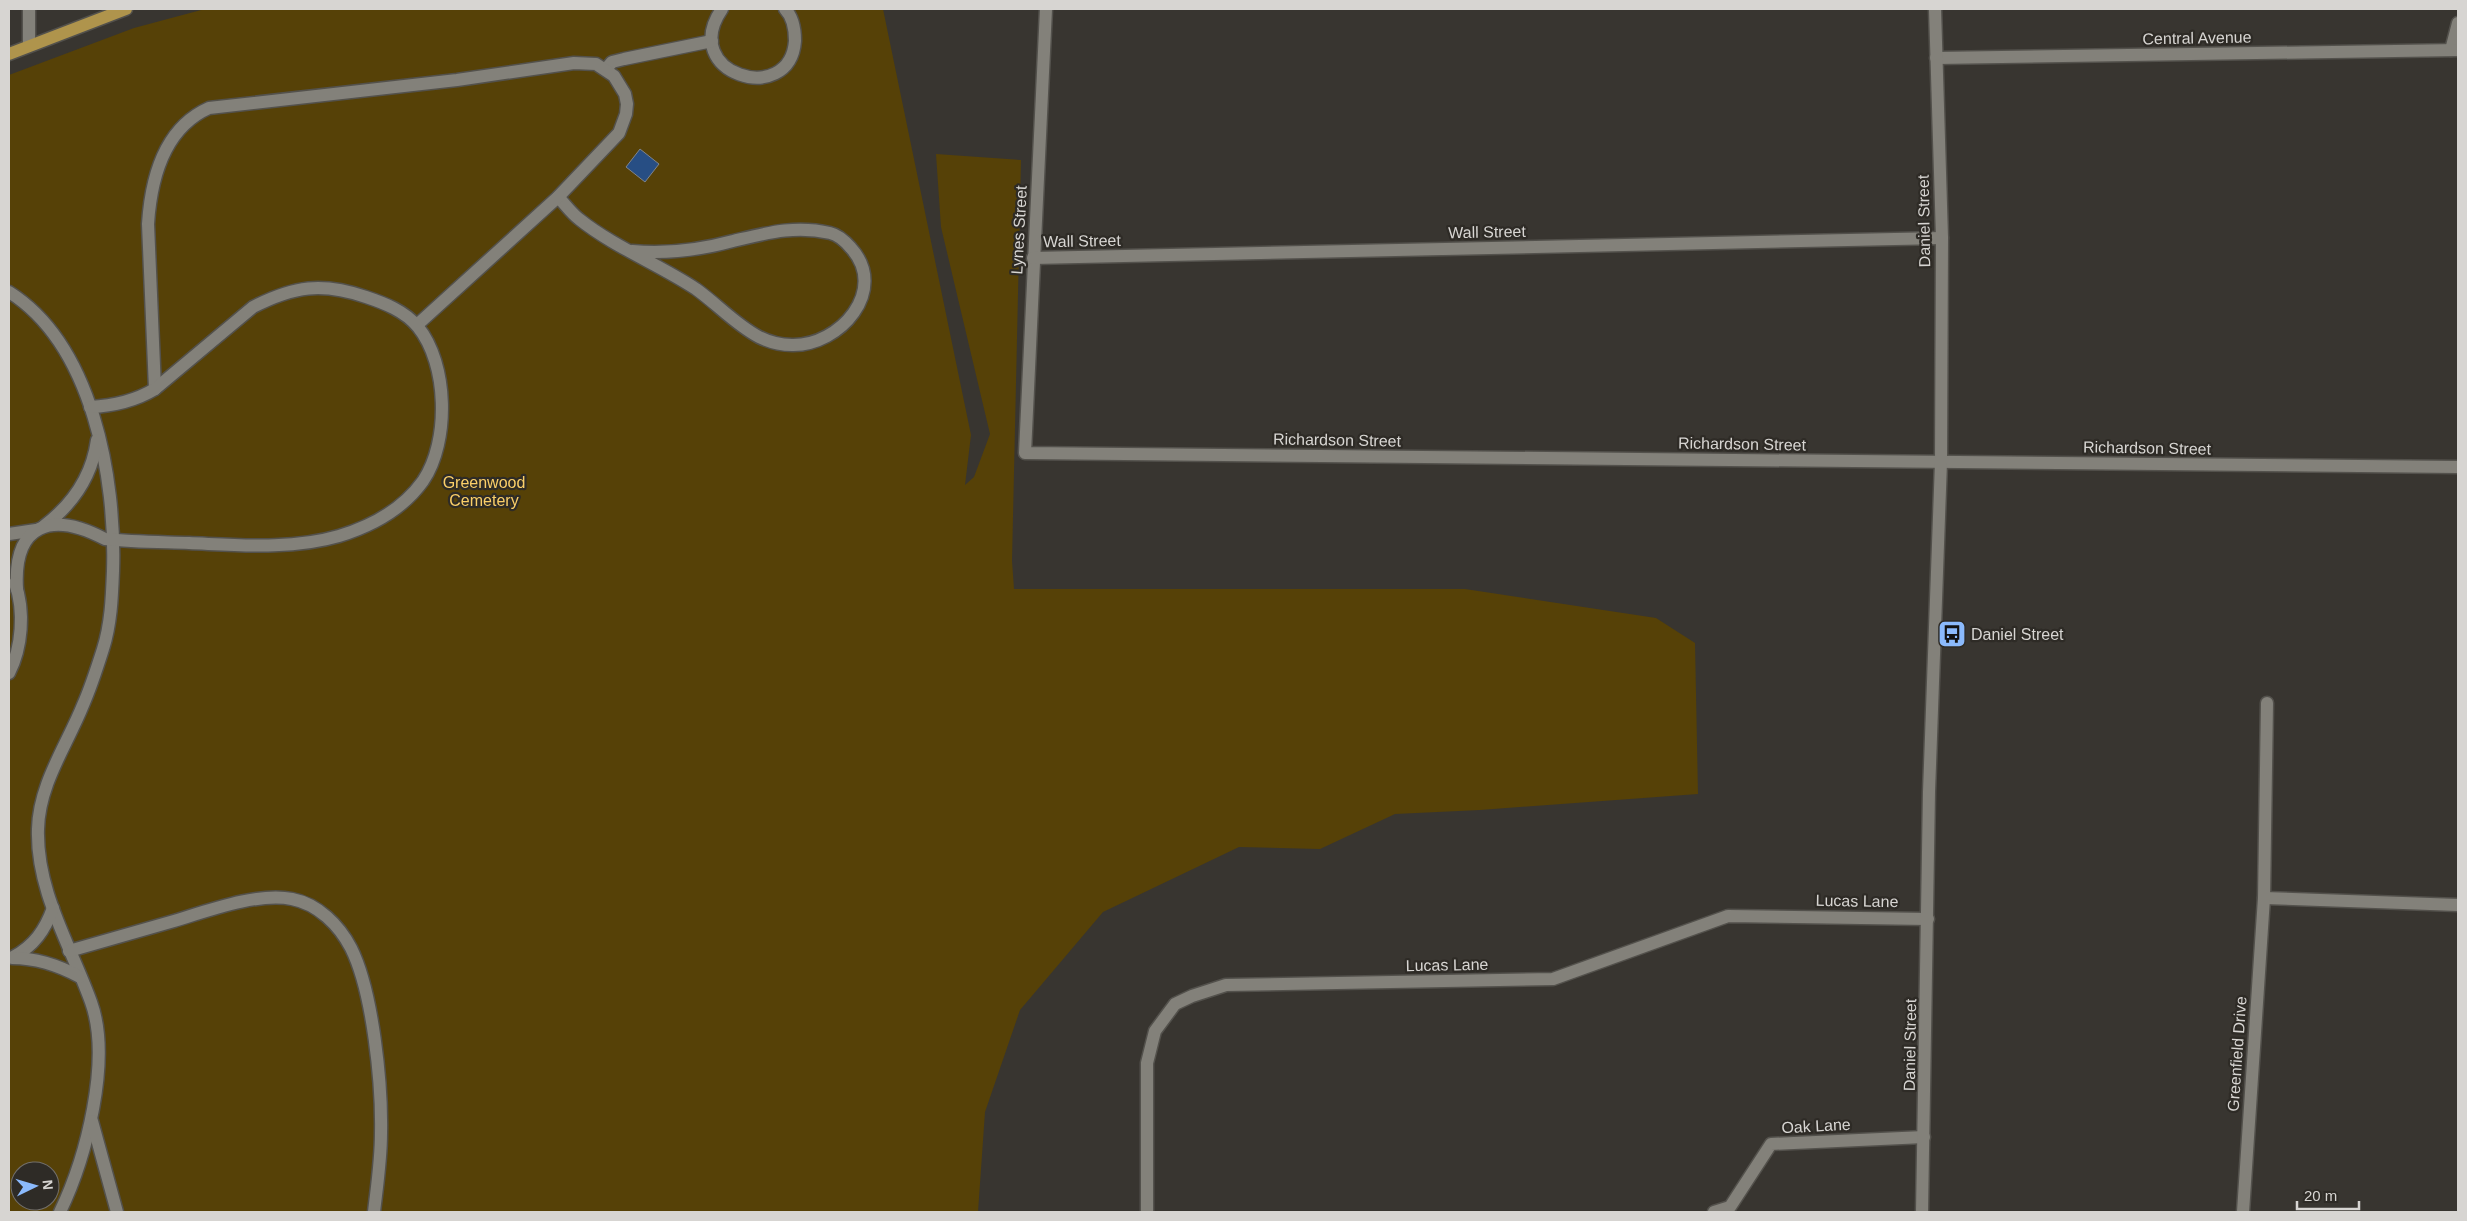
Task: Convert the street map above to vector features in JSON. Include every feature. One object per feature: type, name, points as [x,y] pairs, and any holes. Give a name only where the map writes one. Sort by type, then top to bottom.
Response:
[{"type":"main road","points":[[9,54],[126,9]]},
{"type":"street","points":[[29,9],[29,45]]},
{"type":"street","points":[[722,9],[712,29],[712,41],[715,52],[730,71],[751,78],[774,73],[783,66],[794,45],[793,22],[784,9]]},
{"type":"street","name":"Lynes Street","points":[[1025,453],[1046,9]]},
{"type":"street","name":"Daniel Street","points":[[1922,1212],[1932,692],[1941,462],[1942,238],[1934,9]]},
{"type":"street","points":[[2454,50],[2458,24]]},
{"type":"street","points":[[606,69],[612,62],[624,58],[712,41]]},
{"type":"street","name":"Central Avenue","points":[[1936,58],[2454,50]]},
{"type":"street","points":[[155,389],[148,224],[149,198],[158,168],[169,142],[180,126],[193,115],[209,108],[457,80],[574,63],[596,64],[606,69],[614,76],[625,94],[626,114],[624,124],[613,141],[558,197],[417,326]]},
{"type":"street","points":[[558,197],[578,219],[696,290],[748,330],[775,343],[792,345],[811,343],[830,336],[854,315],[865,287],[862,266],[850,246],[833,234],[814,230],[792,229],[768,232],[732,242],[670,252],[632,251]]},
{"type":"street","name":"Wall Street","points":[[1033,258],[1942,238]]},
{"type":"street","points":[[9,534],[40,528],[71,526],[113,540],[238,546],[310,541],[345,534],[379,520],[406,501],[423,480],[434,459],[442,407],[440,376],[434,353],[417,326],[404,314],[338,288],[302,289],[271,298],[253,307],[155,389],[129,402],[90,407]]},
{"type":"street","points":[[9,292],[36,313],[56,341],[82,385],[98,433],[113,510],[111,601],[104,646],[84,705],[53,770],[39,816],[39,852],[54,908],[69,951],[91,1002],[98,1027],[99,1066],[90,1116],[80,1161],[60,1212]]},
{"type":"street","points":[[9,673],[18,648],[20,617],[16,569],[19,552],[27,537],[62,512],[84,483],[92,465],[98,433]]},
{"type":"street","name":"Richardson Street","points":[[1025,453],[2458,467]]},
{"type":"street","points":[[9,567],[17,589]]},
{"type":"street","name":"Greenfield Drive","points":[[2243,1212],[2264,898],[2267,703]]},
{"type":"street","points":[[69,951],[214,909],[269,898],[291,898],[308,904],[324,913],[337,927],[351,948],[363,984],[374,1039],[381,1132],[374,1212]]},
{"type":"street","points":[[2264,898],[2458,904]]},
{"type":"street","points":[[10,958],[25,951],[34,942],[45,929],[54,908]]},
{"type":"street","name":"Lucas Lane","points":[[1147,1212],[1147,1063],[1155,1031],[1175,1004],[1192,996],[1226,985],[1553,979],[1728,916],[1928,919]]},
{"type":"street","points":[[10,958],[29,958],[45,962],[80,977]]},
{"type":"street","points":[[90,1116],[118,1212]]},
{"type":"street","name":"Oak Lane","points":[[1714,1212],[1730,1207],[1770,1144],[1924,1137]]},
{"type":"green space","name":"Greenwood Cemetery","points":[[205,9],[883,9],[971,435],[965,485],[974,477],[990,434],[941,227],[936,154],[1021,160],[1012,561],[1014,589],[1465,589],[1656,618],[1695,643],[1698,794],[1480,810],[1395,814],[1320,849],[1239,847],[1103,912],[1020,1010],[985,1112],[978,1212],[9,1212],[9,75],[134,28]]},
{"type":"building","points":[[640,149],[659,164],[645,182],[626,167]]},
{"type":"place","name":"Daniel Street","points":[[1952,634]]}]
